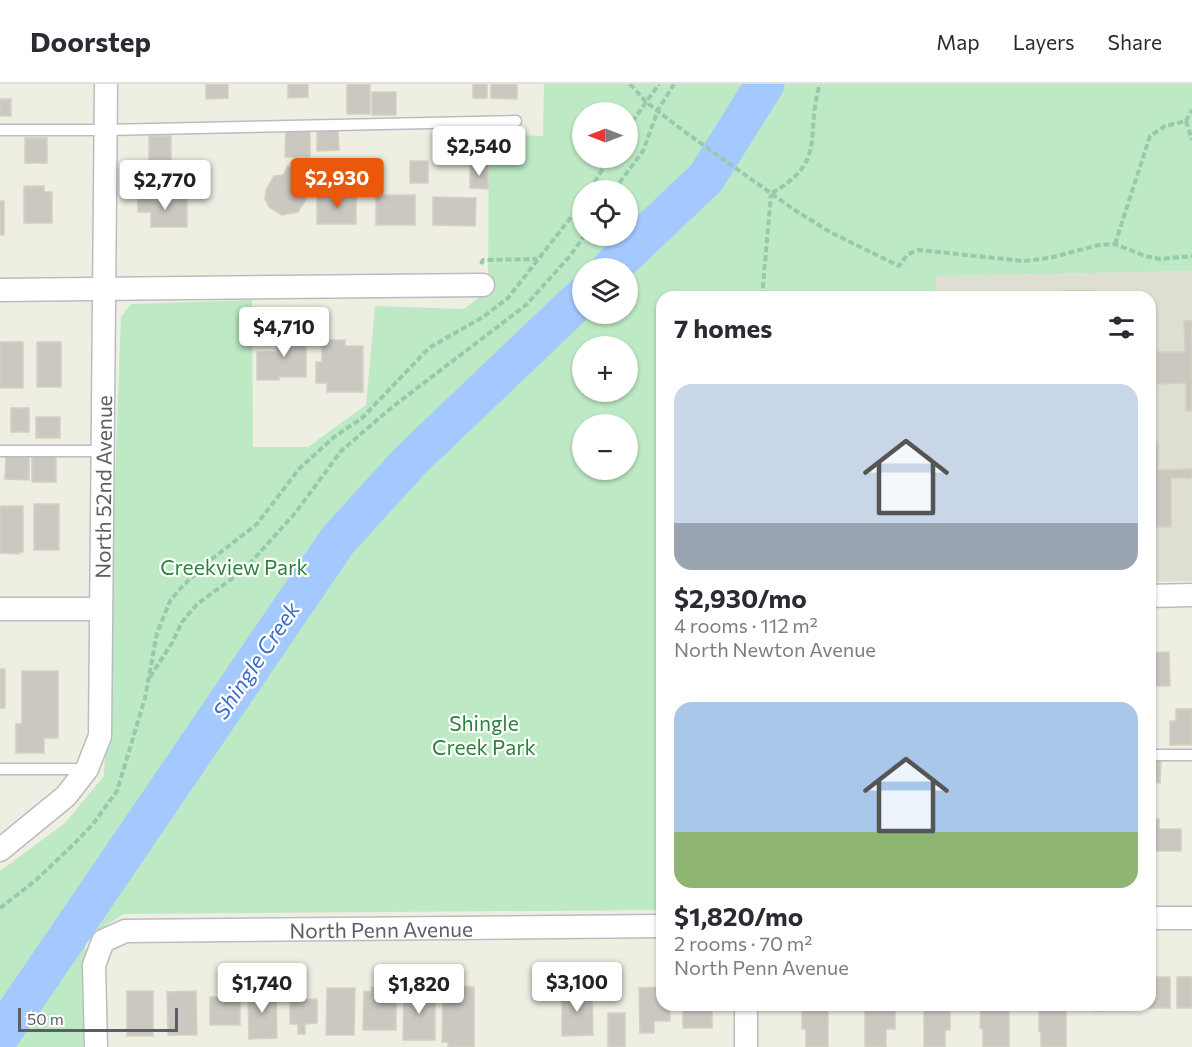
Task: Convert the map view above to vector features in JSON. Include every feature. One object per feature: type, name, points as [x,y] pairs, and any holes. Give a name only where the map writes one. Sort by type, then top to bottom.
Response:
[{"type":"street","name":"North 52nd Avenue","points":[[0,850],[66,796],[87,769],[100,736],[106,84]]},
{"type":"street","points":[[0,290],[477,285]]},
{"type":"street","points":[[1156,596],[1192,595]]},
{"type":"street","points":[[0,609],[101,609]]},
{"type":"street","points":[[1156,918],[1192,918]]},
{"type":"street","name":"North Penn Avenue","points":[[96,1047],[94,965],[103,940],[125,931],[656,926]]},
{"type":"street","points":[[746,1011],[746,1047]]},
{"type":"lane","points":[[0,130],[516,121]]},
{"type":"lane","points":[[0,451],[103,451]]},
{"type":"lane","points":[[1156,755],[1192,754]]},
{"type":"lane","points":[[0,769],[87,769]]},
{"type":"path","points":[[630,84],[646,102],[771,193],[830,232],[899,266],[908,254],[919,250],[1024,261],[1115,244],[1145,256],[1160,259],[1192,256]]},
{"type":"path","points":[[638,113],[659,84]]},
{"type":"path","points":[[621,180],[643,151],[658,111],[674,84]]},
{"type":"path","points":[[771,193],[788,183],[801,170],[809,157],[813,143],[814,106],[820,84]]},
{"type":"path","points":[[1192,110],[1186,121],[1192,140]]},
{"type":"path","points":[[1115,244],[1150,136],[1165,126],[1186,121]]},
{"type":"path","points":[[763,291],[771,193]]},
{"type":"path","points":[[0,908],[57,862],[93,824],[117,791],[141,714],[156,633],[170,601],[188,580],[257,524],[299,469],[334,437],[362,418],[429,348],[474,323],[508,298],[572,216]]},
{"type":"path","points":[[148,680],[172,643],[182,622],[197,604],[244,570],[296,512],[340,451],[399,401],[526,305],[577,246]]},
{"type":"path","points":[[477,285],[483,260],[538,259]]},
{"type":"shaded area","points":[[1192,271],[1192,581],[1156,582],[1156,291],[935,291],[937,276]]},
{"type":"green space","points":[[544,84],[1192,84],[1192,271],[937,276],[935,291],[656,291],[656,910],[124,914],[86,938],[83,1047],[0,1047],[0,871],[65,823],[104,776],[121,317],[131,304],[252,300],[253,447],[308,447],[366,405],[375,306],[464,309],[488,290],[489,134],[543,136]]},
{"type":"building","points":[[206,84],[228,84],[228,98],[206,99]]},
{"type":"building","points":[[288,84],[308,84],[308,97],[288,98]]},
{"type":"building","points":[[347,84],[370,84],[370,114],[347,114]]},
{"type":"building","points":[[473,84],[487,84],[487,98],[473,98]]},
{"type":"building","points":[[491,84],[517,84],[517,99],[491,98]]},
{"type":"building","points":[[372,92],[396,92],[396,115],[372,115]]},
{"type":"building","points":[[0,99],[11,99],[11,116],[0,116]]},
{"type":"building","points":[[286,129],[310,130],[310,157],[285,157]]},
{"type":"building","points":[[338,130],[339,150],[317,151],[317,131]]},
{"type":"building","points":[[149,136],[171,136],[171,160],[149,160]]},
{"type":"building","points":[[25,138],[47,138],[47,163],[25,163]]},
{"type":"building","points":[[410,161],[428,161],[428,183],[410,183]]},
{"type":"building","points":[[470,165],[488,166],[488,189],[470,188]]},
{"type":"building","points":[[288,166],[302,175],[298,182],[303,185],[306,199],[298,212],[282,215],[269,207],[265,199],[266,190],[274,176],[283,175]]},
{"type":"building","points":[[24,186],[44,186],[44,192],[52,192],[52,223],[24,223]]},
{"type":"building","points":[[356,194],[356,224],[317,224],[317,195]]},
{"type":"building","points":[[376,195],[415,195],[415,225],[376,225]]},
{"type":"building","points":[[433,197],[476,198],[475,226],[433,225]]},
{"type":"building","points":[[138,198],[187,198],[187,227],[151,227],[151,212],[138,212]]},
{"type":"building","points":[[0,201],[4,201],[4,235],[0,235]]},
{"type":"building","points":[[1192,320],[1192,411],[1186,411],[1186,383],[1157,384],[1157,352],[1185,352],[1184,321]]},
{"type":"building","points":[[277,333],[306,333],[306,377],[257,380],[257,352],[277,352]]},
{"type":"building","points":[[322,340],[345,340],[345,346],[363,346],[363,392],[327,392],[327,383],[316,383],[316,362],[322,362]]},
{"type":"building","points":[[0,342],[23,342],[23,388],[0,388]]},
{"type":"building","points":[[37,342],[61,342],[61,387],[37,387]]},
{"type":"building","points":[[11,408],[29,408],[29,432],[11,432]]},
{"type":"building","points":[[36,417],[60,417],[60,438],[36,438]]},
{"type":"building","points":[[1156,442],[1158,442],[1158,470],[1192,469],[1192,478],[1171,478],[1171,527],[1156,527]]},
{"type":"building","points":[[6,455],[29,456],[29,480],[5,479]]},
{"type":"building","points":[[32,456],[56,456],[56,482],[32,482]]},
{"type":"building","points":[[34,504],[59,504],[59,550],[34,550]]},
{"type":"building","points":[[0,506],[23,506],[23,552],[19,554],[0,553]]},
{"type":"building","points":[[1169,652],[1170,686],[1156,686],[1156,653]]},
{"type":"building","points":[[0,669],[5,669],[5,708],[0,708]]},
{"type":"building","points":[[22,671],[58,671],[58,738],[44,738],[44,753],[16,753],[16,724],[22,724]]},
{"type":"building","points":[[1176,709],[1192,709],[1192,745],[1170,745],[1170,721],[1176,721]]},
{"type":"building","points":[[1156,760],[1161,760],[1160,783],[1156,782]]},
{"type":"building","points":[[1156,819],[1159,819],[1159,829],[1181,829],[1181,851],[1156,851]]},
{"type":"building","points":[[1156,977],[1170,977],[1170,1008],[1156,1008]]},
{"type":"building","points":[[1177,977],[1192,977],[1192,1008],[1177,1008]]},
{"type":"building","points":[[450,986],[474,987],[474,1047],[448,1047],[448,1042],[442,1042],[443,991],[450,991]]},
{"type":"building","points":[[372,987],[396,988],[396,1030],[363,1030],[364,991],[371,992]]},
{"type":"building","points":[[656,987],[656,1011],[670,1011],[670,1021],[654,1021],[654,1033],[640,1033],[639,988]]},
{"type":"building","points":[[327,988],[355,988],[354,1035],[326,1035]]},
{"type":"building","points":[[411,988],[435,988],[435,1040],[403,1040],[404,992],[411,992]]},
{"type":"building","points":[[592,989],[593,1035],[562,1036],[562,990]]},
{"type":"building","points":[[219,990],[240,990],[240,1025],[210,1025],[210,997],[219,997]]},
{"type":"building","points":[[276,990],[277,1038],[249,1039],[248,991]]},
{"type":"building","points":[[127,991],[153,991],[153,1036],[127,1036]]},
{"type":"building","points":[[196,991],[197,1035],[168,1035],[167,992]]},
{"type":"building","points":[[317,999],[317,1023],[305,1024],[305,1034],[298,1034],[298,1024],[290,1024],[290,1000]]},
{"type":"building","points":[[683,1011],[712,1011],[712,1028],[683,1028]]},
{"type":"building","points":[[802,1011],[828,1011],[828,1047],[806,1047],[806,1029],[802,1029]]},
{"type":"building","points":[[865,1011],[895,1011],[895,1029],[886,1029],[886,1047],[865,1047]]},
{"type":"building","points":[[924,1011],[950,1011],[950,1030],[945,1030],[945,1047],[924,1047]]},
{"type":"building","points":[[981,1011],[1009,1011],[1009,1047],[983,1047],[983,1029],[980,1028]]},
{"type":"building","points":[[1039,1011],[1066,1011],[1066,1047],[1041,1047],[1041,1031],[1039,1031]]},
{"type":"building","points":[[608,1013],[625,1013],[625,1047],[608,1047]]},
{"type":"waterway","name":"Shingle Creek","points":[[622,258],[706,178],[765,84]]},
{"type":"waterway","name":"Shingle Creek","points":[[0,1036],[338,540],[412,459],[572,307]]},
{"type":"park label","name":"Creekview Park","points":[[234,566]]},
{"type":"park label","name":"Shingle Creek Park","points":[[484,734]]}]
